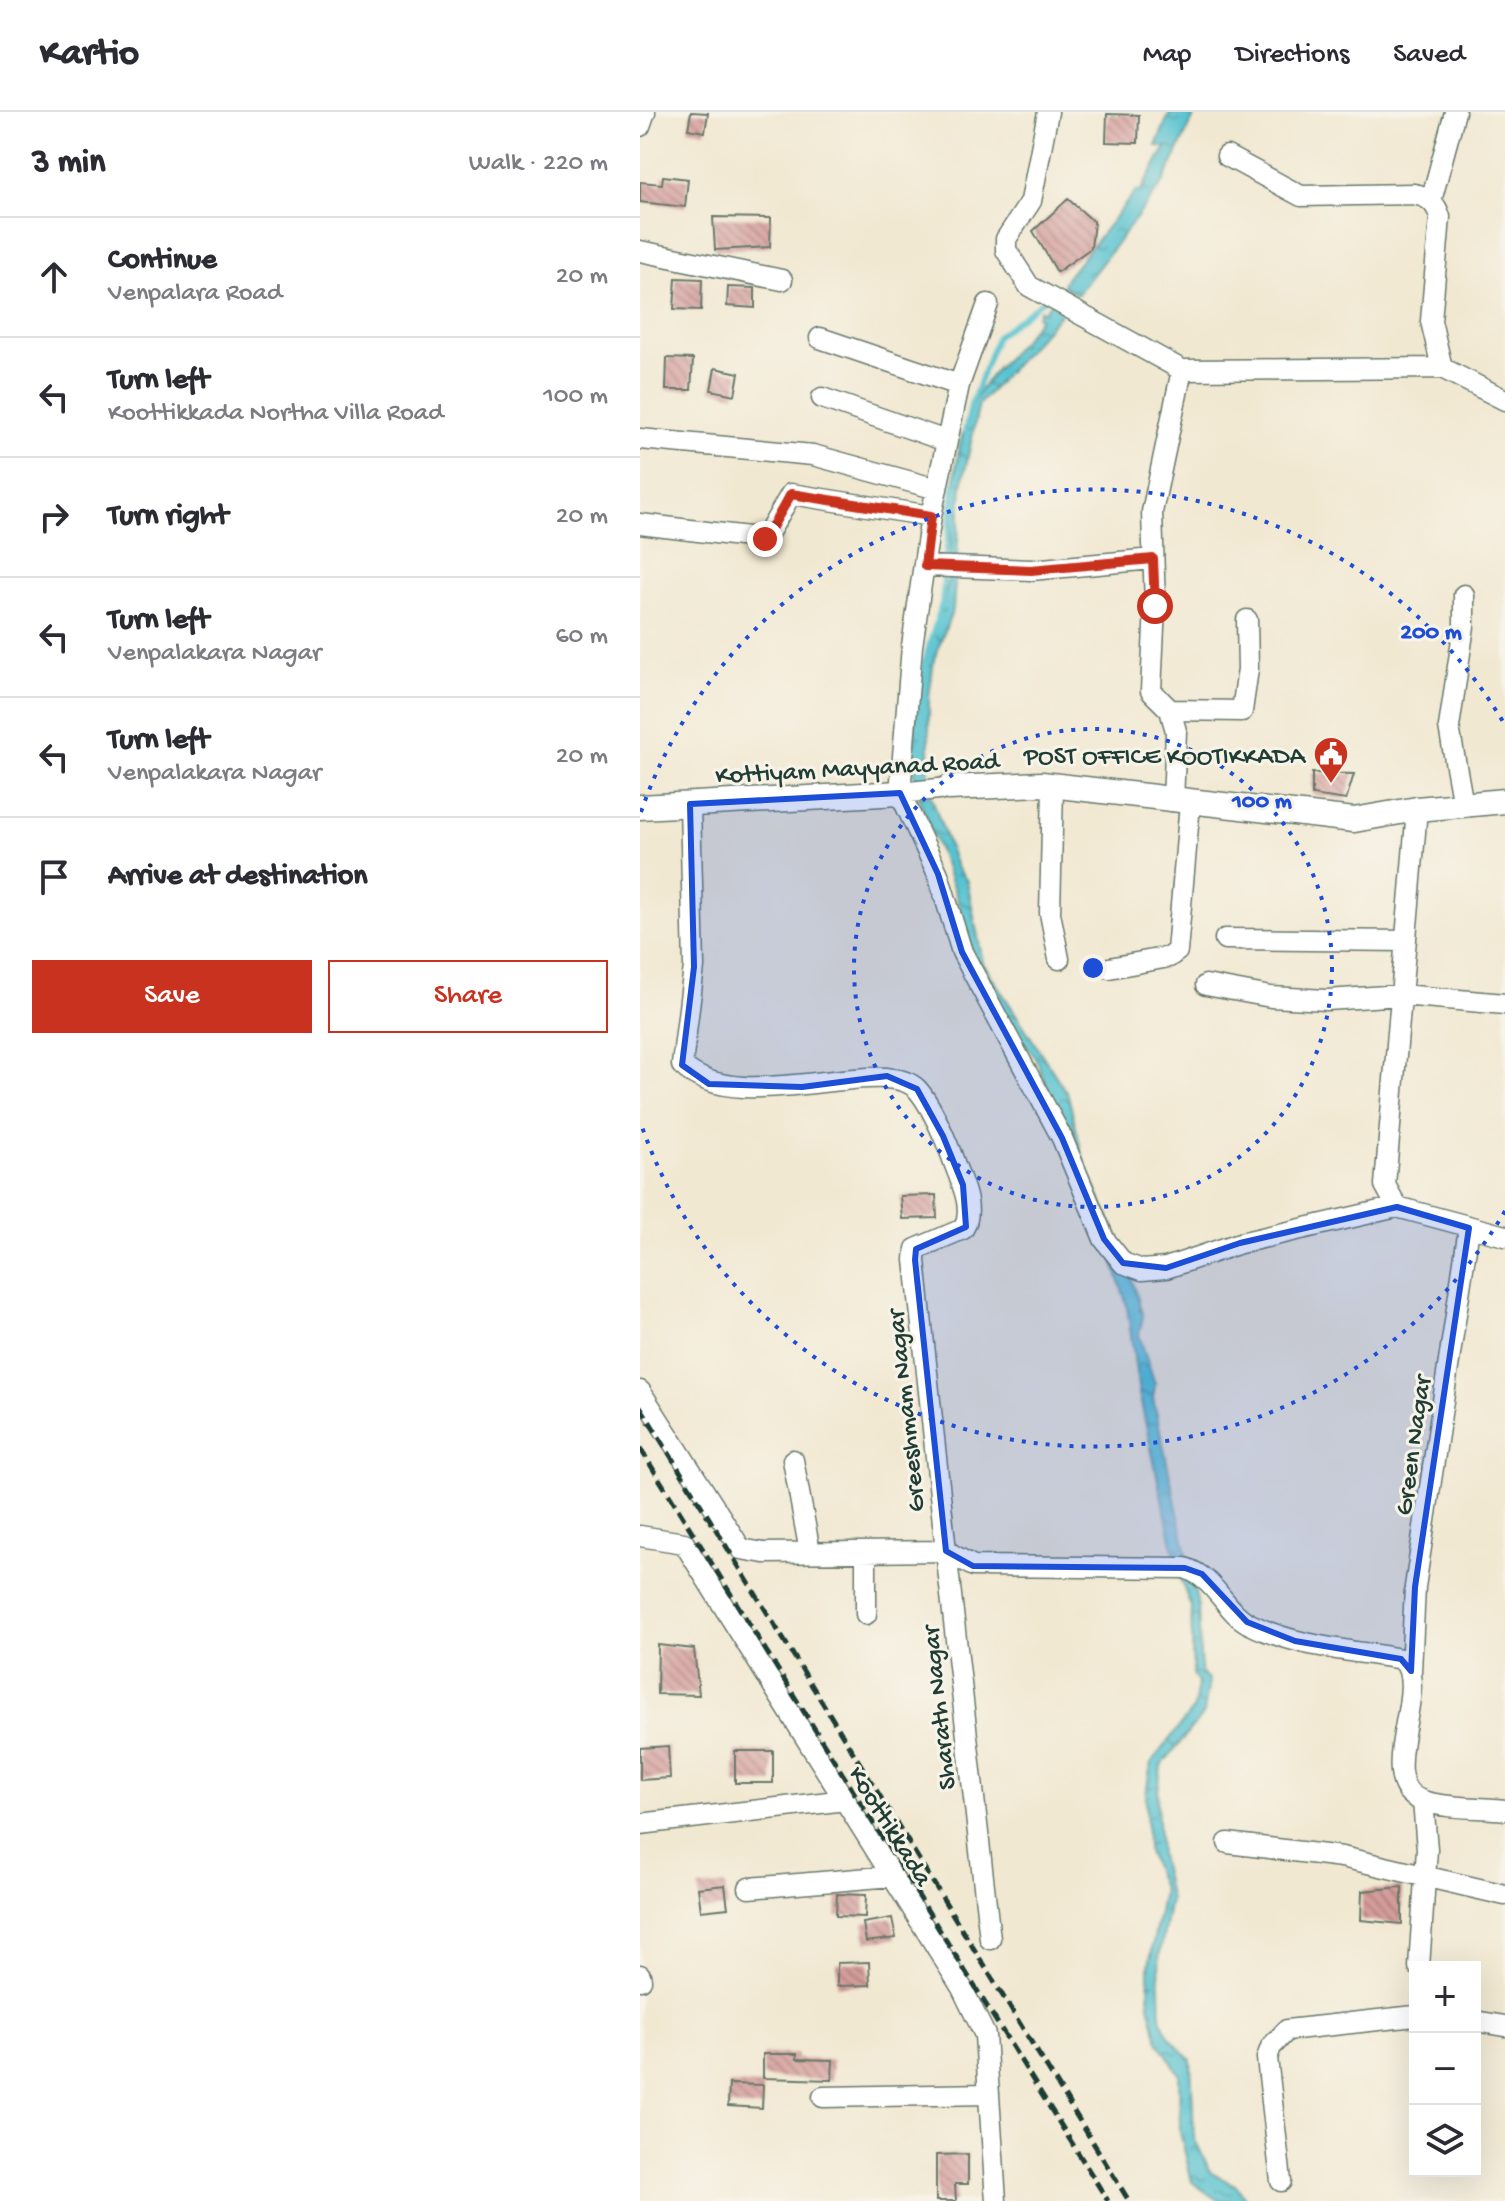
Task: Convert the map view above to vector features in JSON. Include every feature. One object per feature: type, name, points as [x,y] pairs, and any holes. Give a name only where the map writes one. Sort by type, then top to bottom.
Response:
[{"type":"main road","name":"Kottiyam Mayyanad Road","points":[[948,788],[1053,786],[1354,820],[1417,809],[1505,801]]},
{"type":"main road","name":"Kottiyam Mayyanad Road","points":[[640,807],[900,793]]},
{"type":"street","points":[[640,126],[645,112]]},
{"type":"street","points":[[1048,112],[1031,201],[1006,239],[1006,250],[1029,286],[1182,370],[1442,368],[1505,400]]},
{"type":"street","points":[[1431,201],[1455,112]]},
{"type":"street","points":[[1227,156],[1301,196],[1413,194],[1431,201],[1440,217],[1431,321],[1442,368]]},
{"type":"street","points":[[640,251],[782,280]]},
{"type":"street","points":[[988,304],[959,385],[931,516],[929,566],[912,646],[900,793],[938,874],[962,952],[1062,1138],[1104,1239],[1123,1263],[1142,1270],[1166,1268],[1240,1243],[1397,1207],[1505,1236]]},
{"type":"street","points":[[820,338],[959,385]]},
{"type":"street","points":[[1109,968],[1169,957],[1177,951],[1181,802],[1176,731],[1170,710],[1151,691],[1152,512],[1182,370]]},
{"type":"street","points":[[822,398],[946,441]]},
{"type":"street","points":[[640,439],[813,455],[937,489]]},
{"type":"street","points":[[640,524],[765,539],[791,494],[931,516]]},
{"type":"street","points":[[929,566],[1031,570],[1153,559]]},
{"type":"street","points":[[1463,805],[1449,727],[1464,626],[1464,595]]},
{"type":"street","points":[[1170,710],[1242,711],[1248,669],[1247,620]]},
{"type":"street","points":[[1053,786],[1050,913],[1059,959]]},
{"type":"street","name":"Kottiyam Mayyanad Road","points":[[900,793],[948,788]]},
{"type":"street","name":"Greeshmam Nagar","points":[[690,804],[694,967],[682,1065],[709,1084],[802,1087],[887,1076],[904,1080],[917,1089],[943,1136],[963,1185],[968,1204],[963,1229],[916,1249],[915,1260],[946,1551]]},
{"type":"street","points":[[1397,1207],[1385,1185],[1417,809]]},
{"type":"street","points":[[1225,939],[1406,941]]},
{"type":"street","points":[[1206,985],[1271,997],[1313,1000],[1401,995],[1505,1004]]},
{"type":"street","name":"Green Nagar","points":[[1411,1671],[1415,1587],[1469,1228]]},
{"type":"street","points":[[640,1391],[741,1549],[764,1553],[946,1551],[973,1566],[1185,1568],[1202,1574],[1247,1622],[1295,1641],[1401,1659],[1411,1671],[1401,1775],[1411,1794],[1423,1801],[1505,1810]]},
{"type":"street","points":[[793,1460],[810,1552]]},
{"type":"street","name":"Koottikkada","points":[[640,1536],[684,1543],[962,1988],[983,2029],[996,2201]]},
{"type":"street","name":"Sharath Nagar","points":[[946,1551],[990,1939]]},
{"type":"street","points":[[866,1552],[866,1614]]},
{"type":"street","points":[[640,1824],[846,1800]]},
{"type":"street","points":[[1419,1961],[1427,1849],[1423,1801]]},
{"type":"street","points":[[1228,1843],[1342,1857],[1505,1895]]},
{"type":"street","points":[[749,1888],[893,1876]]},
{"type":"street","points":[[1281,2181],[1267,2058],[1277,2039],[1287,2030],[1409,2017]]},
{"type":"street","points":[[1481,2022],[1505,2026]]},
{"type":"street","points":[[823,2097],[989,2094]]},
{"type":"highlighted area","points":[[900,793],[938,874],[962,952],[1062,1138],[1104,1239],[1123,1263],[1166,1268],[1240,1243],[1397,1207],[1469,1228],[1415,1587],[1411,1671],[1401,1659],[1295,1641],[1247,1622],[1202,1574],[1185,1568],[973,1566],[946,1551],[915,1260],[916,1249],[966,1227],[963,1185],[943,1136],[917,1089],[887,1076],[802,1087],[709,1084],[682,1065],[694,967],[690,804]]},
{"type":"water","points":[[1170,112],[1193,112],[1193,119],[1163,183],[1077,295],[1063,286],[1064,281],[1136,191],[1140,192],[1166,147],[1156,146]]},
{"type":"water","points":[[1059,292],[1071,302],[979,404],[962,485],[953,609],[934,659],[929,697],[929,780],[914,783],[917,692],[948,580],[956,469],[965,425],[979,392],[1032,329],[1040,318],[1037,317],[1040,310],[1044,311]]},
{"type":"water","points":[[931,795],[956,867],[967,881],[983,963],[1068,1095],[1085,1165],[1123,1249],[1143,1316],[1139,1335],[1155,1384],[1153,1398],[1189,1563],[1176,1562],[1139,1393],[1127,1306],[1104,1229],[1036,1059],[981,981],[956,895],[918,796]]},
{"type":"water","points":[[1178,1573],[1191,1574],[1198,1606],[1201,1673],[1209,1681],[1204,1713],[1161,1766],[1157,1802],[1160,1855],[1170,1900],[1159,1958],[1161,2020],[1170,2038],[1191,2060],[1194,2138],[1211,2173],[1237,2186],[1247,2201],[1219,2201],[1192,2182],[1180,2132],[1179,2074],[1158,2041],[1149,2005],[1149,1965],[1163,1891],[1147,1849],[1146,1794],[1151,1763],[1194,1708],[1198,1683],[1193,1675],[1191,1607]]},
{"type":"building","points":[[691,112],[708,113],[705,132],[688,129]]},
{"type":"building","points":[[1107,114],[1139,115],[1138,143],[1106,142]]},
{"type":"building","points":[[663,176],[688,179],[685,207],[640,202],[640,182],[662,184]]},
{"type":"building","points":[[1068,199],[1094,222],[1091,248],[1057,272],[1033,231]]},
{"type":"building","points":[[713,217],[771,218],[770,247],[715,250]]},
{"type":"building","points":[[676,278],[702,279],[701,310],[674,309]]},
{"type":"building","points":[[728,287],[755,288],[755,308],[727,306]]},
{"type":"building","points":[[667,358],[693,359],[691,390],[666,390]]},
{"type":"building","points":[[715,368],[739,373],[735,395],[711,390]]},
{"type":"building","name":"POST OFFICE KOOTIKKADA","points":[[1312,773],[1354,774],[1346,800],[1312,795]]},
{"type":"building","points":[[936,1195],[937,1218],[902,1219],[900,1196]]},
{"type":"building","points":[[658,1645],[694,1649],[699,1695],[657,1694]]},
{"type":"building","points":[[668,1746],[670,1778],[640,1780],[640,1748]]},
{"type":"building","points":[[735,1751],[773,1751],[773,1783],[735,1783]]},
{"type":"building","points":[[725,1885],[728,1908],[701,1911],[698,1888]]},
{"type":"building","points":[[1402,1887],[1402,1924],[1361,1920],[1362,1891]]},
{"type":"building","points":[[837,1894],[866,1895],[865,1917],[836,1916]]},
{"type":"building","points":[[892,1918],[896,1938],[866,1942],[863,1923]]},
{"type":"building","points":[[869,1962],[870,1985],[837,1986],[837,1963]]},
{"type":"building","points":[[763,2054],[797,2054],[797,2059],[833,2060],[832,2080],[763,2078]]},
{"type":"building","points":[[729,2084],[763,2085],[762,2108],[728,2106]]},
{"type":"building","points":[[968,2154],[968,2184],[955,2184],[956,2201],[936,2201],[936,2155]]},
{"type":"waterway","points":[[965,432],[971,404],[997,336],[1045,299]]},
{"type":"waterway","points":[[945,562],[954,485]]},
{"type":"waterway","points":[[918,682],[942,602],[944,572]]},
{"type":"railway","points":[[640,1406],[1129,2201]]},
{"type":"railway","points":[[640,1448],[1108,2201]]},
{"type":"place","name":"POST OFFICE KOOTIKKADA","points":[[1331,785]]},
{"type":"route","points":[[765,539],[791,494],[844,505],[931,516],[925,566],[1031,570],[1153,559],[1155,606]]}]
